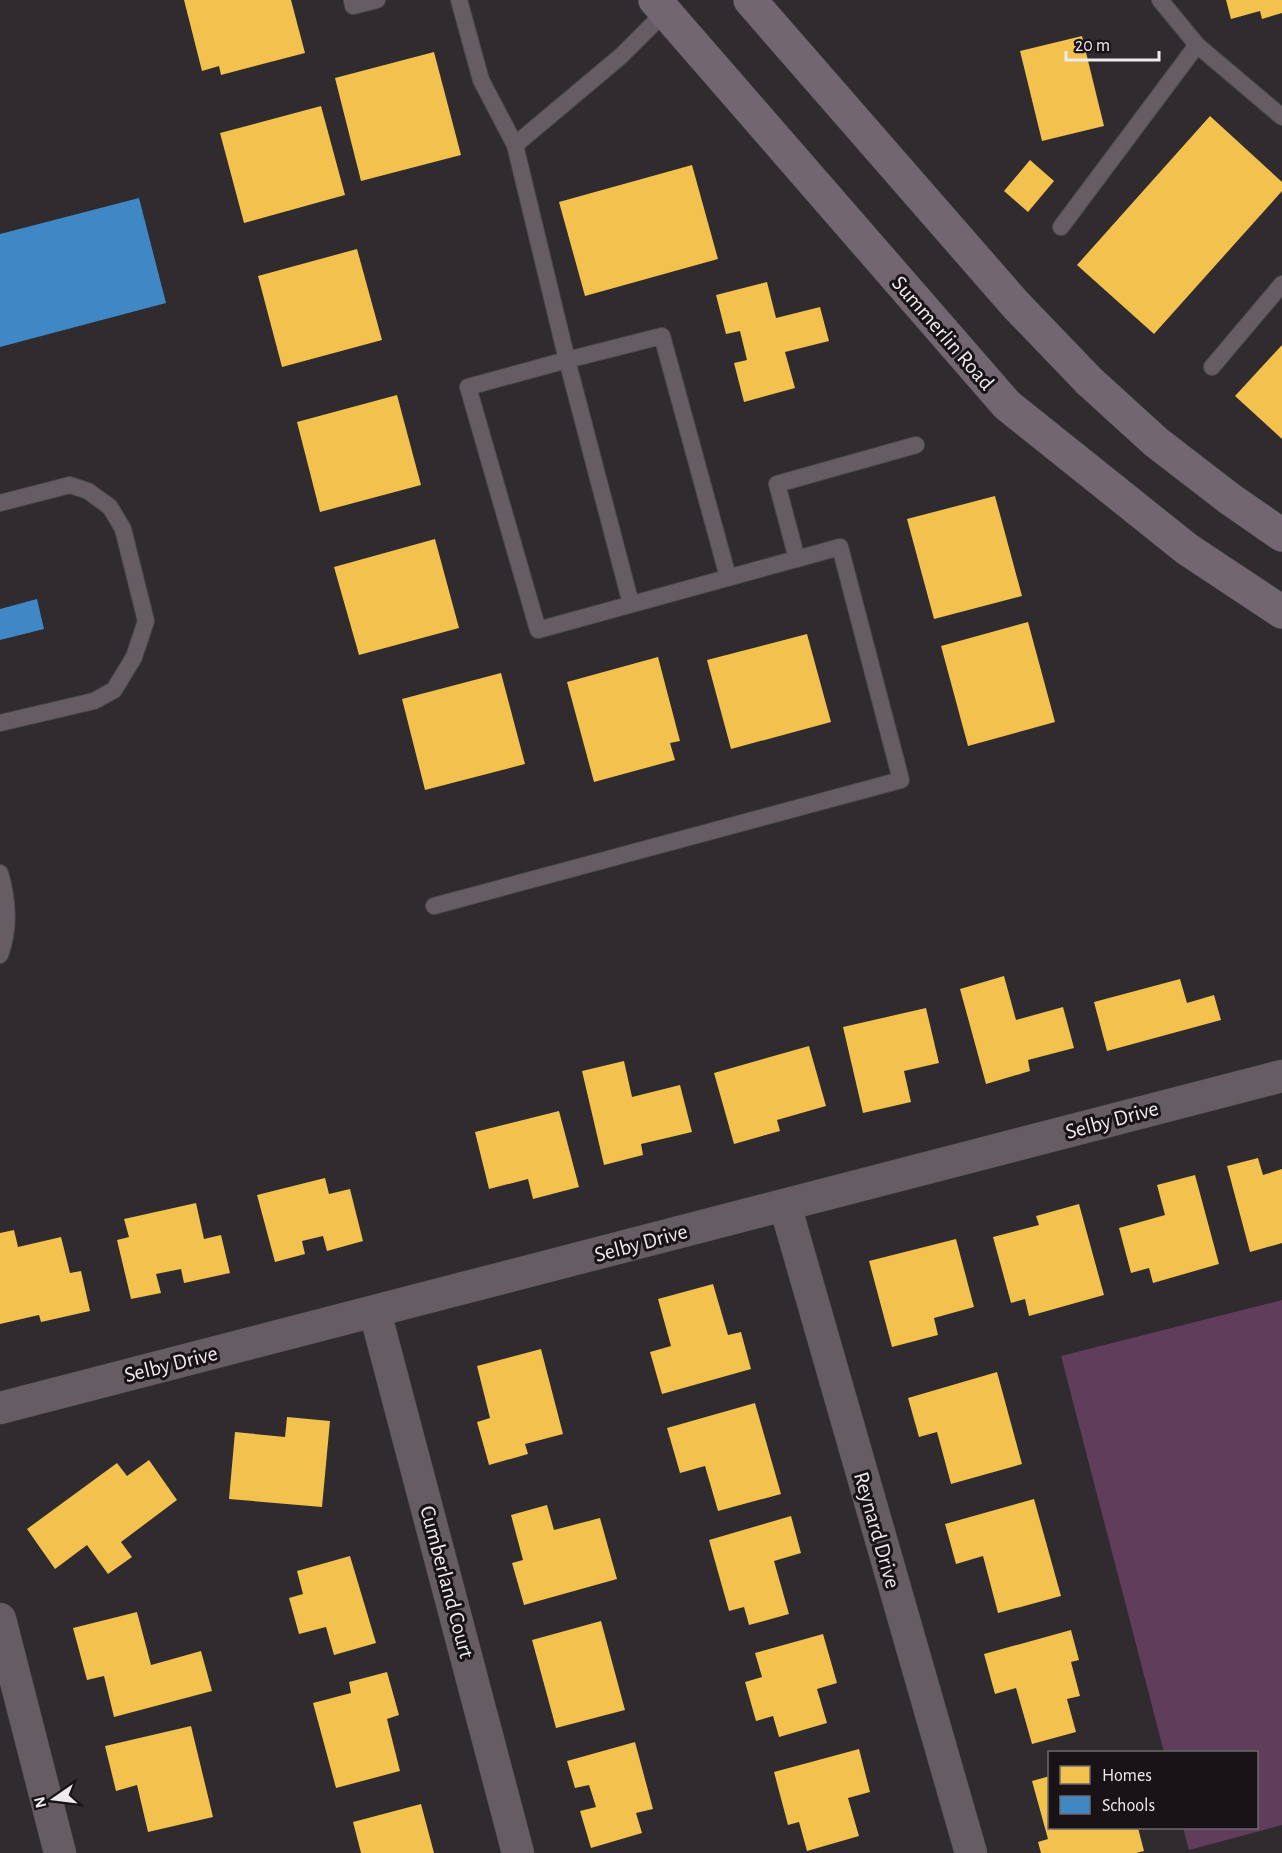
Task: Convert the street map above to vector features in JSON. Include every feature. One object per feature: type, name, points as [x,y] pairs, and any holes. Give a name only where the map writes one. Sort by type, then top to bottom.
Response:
[{"type":"main road","points":[[750,0],[1015,304],[1089,381],[1156,442],[1230,499],[1282,535]]},
{"type":"main road","name":"Summerlin Road","points":[[666,4],[1006,405],[1187,549],[1282,612]]},
{"type":"street","name":"Selby Drive","points":[[0,1408],[1282,1076]]},
{"type":"street","name":"Reynard Drive","points":[[785,1205],[971,1853]]},
{"type":"street","name":"Cumberland Court","points":[[375,1312],[518,1853]]},
{"type":"street","points":[[0,1619],[60,1853]]},
{"type":"lane","points":[[351,0],[353,6],[377,0]]},
{"type":"lane","points":[[459,0],[481,80],[515,145],[567,360],[631,604]]},
{"type":"lane","points":[[1160,0],[1197,45],[1282,117]]},
{"type":"lane","points":[[515,145],[621,56],[666,4]]},
{"type":"lane","points":[[1061,226],[1197,45]]},
{"type":"lane","points":[[1212,367],[1282,284]]},
{"type":"lane","points":[[434,906],[901,780],[840,547],[537,630],[468,387],[662,336],[728,577]]},
{"type":"lane","points":[[797,559],[777,484],[916,445]]},
{"type":"lane","points":[[0,503],[70,485],[88,491],[110,507],[123,529],[146,621],[134,657],[114,690],[94,701],[0,723]]},
{"type":"lane","points":[[0,873],[5,889],[8,934],[0,955]]},
{"type":"shaded area","points":[[1282,1300],[1282,1825],[1189,1850],[1183,1829],[1258,1829],[1258,1751],[1164,1751],[1061,1356]]},
{"type":"building: Homes","points":[[184,0],[291,0],[305,53],[221,75],[219,66],[202,71]]},
{"type":"building: Homes","points":[[1226,0],[1282,0],[1282,13],[1262,19],[1260,11],[1231,19]]},
{"type":"building: Homes","points":[[1082,36],[1104,126],[1042,141],[1020,51]]},
{"type":"building: Homes","points":[[434,52],[461,155],[361,181],[335,78]]},
{"type":"building: Homes","points":[[321,106],[345,195],[244,223],[220,133]]},
{"type":"building: Homes","points":[[1210,116],[1282,182],[1282,191],[1154,334],[1077,265]]},
{"type":"building: Homes","points":[[1030,160],[1054,181],[1028,212],[1004,191]]},
{"type":"building: Homes","points":[[692,165],[718,259],[585,296],[559,202]]},
{"type":"building: Homes","points":[[357,249],[382,340],[282,367],[258,276]]},
{"type":"building: Homes","points":[[767,282],[776,318],[820,307],[829,341],[785,352],[795,388],[744,402],[734,363],[747,360],[740,331],[726,334],[716,295]]},
{"type":"building: Homes","points":[[1282,345],[1282,439],[1235,396]]},
{"type":"building: Homes","points":[[397,395],[421,485],[320,512],[297,422]]},
{"type":"building: Homes","points":[[995,496],[1022,596],[934,619],[907,519]]},
{"type":"building: Homes","points":[[435,539],[459,628],[359,655],[334,567]]},
{"type":"building: Homes","points":[[1028,622],[1055,722],[968,746],[941,646]]},
{"type":"building: Homes","points":[[807,634],[831,722],[731,749],[707,660]]},
{"type":"building: Homes","points":[[658,657],[680,741],[670,743],[675,760],[594,782],[567,682]]},
{"type":"building: Homes","points":[[501,673],[525,764],[425,790],[402,699]]},
{"type":"building: Homes","points":[[1004,976],[1016,1020],[1063,1007],[1074,1048],[1028,1060],[1030,1071],[986,1084],[960,989]]},
{"type":"building: Homes","points":[[1180,979],[1187,1003],[1214,995],[1221,1020],[1107,1051],[1094,1002]]},
{"type":"building: Homes","points":[[926,1008],[939,1063],[904,1071],[911,1102],[863,1113],[843,1027]]},
{"type":"building: Homes","points":[[809,1046],[826,1106],[777,1120],[780,1131],[734,1144],[714,1073]]},
{"type":"building: Homes","points":[[624,1061],[632,1097],[680,1085],[692,1132],[641,1144],[643,1155],[604,1165],[582,1071]]},
{"type":"building: Homes","points":[[559,1111],[579,1187],[533,1199],[528,1179],[489,1189],[475,1132]]},
{"type":"building: Homes","points":[[1258,1158],[1263,1175],[1282,1169],[1282,1243],[1250,1252],[1227,1166]]},
{"type":"building: Homes","points":[[1195,1175],[1219,1264],[1153,1283],[1149,1268],[1131,1273],[1119,1228],[1165,1215],[1157,1185]]},
{"type":"building: Homes","points":[[325,1178],[329,1194],[350,1189],[363,1241],[327,1251],[323,1236],[302,1241],[305,1254],[275,1262],[257,1195]]},
{"type":"building: Homes","points":[[196,1203],[204,1239],[221,1235],[230,1273],[184,1283],[181,1269],[156,1274],[161,1293],[131,1299],[117,1240],[129,1237],[124,1219]]},
{"type":"building: Homes","points":[[1079,1204],[1104,1295],[1029,1316],[1025,1299],[1011,1303],[993,1237],[1039,1225],[1036,1216]]},
{"type":"building: Homes","points":[[14,1230],[18,1247],[61,1237],[70,1273],[81,1271],[90,1311],[41,1322],[39,1315],[0,1324],[0,1233]]},
{"type":"building: Homes","points":[[956,1239],[974,1307],[934,1318],[938,1335],[892,1347],[869,1261]]},
{"type":"building: Homes","points":[[713,1284],[728,1335],[741,1332],[751,1369],[662,1394],[650,1352],[671,1346],[658,1299]]},
{"type":"building: Homes","points":[[541,1349],[563,1434],[525,1444],[528,1454],[489,1465],[477,1422],[490,1418],[477,1366]]},
{"type":"building: Homes","points":[[997,1372],[1022,1464],[951,1484],[937,1432],[919,1437],[908,1398]]},
{"type":"building: Homes","points":[[755,1403],[781,1494],[718,1511],[705,1466],[680,1473],[667,1428]]},
{"type":"building: Homes","points":[[287,1417],[330,1421],[322,1507],[229,1499],[235,1432],[285,1437]]},
{"type":"building: Homes","points":[[149,1460],[177,1500],[121,1542],[132,1557],[108,1574],[87,1545],[55,1569],[27,1529],[117,1463],[127,1476]]},
{"type":"building: Homes","points":[[1034,1499],[1061,1596],[998,1613],[983,1556],[956,1564],[945,1524]]},
{"type":"building: Homes","points":[[547,1505],[554,1530],[600,1518],[617,1579],[524,1605],[512,1563],[523,1560],[511,1515]]},
{"type":"building: Homes","points":[[791,1516],[801,1553],[774,1561],[789,1614],[749,1625],[744,1607],[729,1611],[709,1540]]},
{"type":"building: Homes","points":[[350,1556],[376,1643],[334,1655],[326,1627],[299,1634],[289,1598],[303,1594],[297,1571]]},
{"type":"building: Homes","points":[[137,1612],[151,1665],[201,1651],[212,1691],[114,1717],[104,1676],[87,1680],[73,1628]]},
{"type":"building: Homes","points":[[601,1621],[625,1710],[556,1728],[532,1640]]},
{"type":"building: Homes","points":[[1071,1630],[1079,1660],[1071,1662],[1080,1696],[1067,1699],[1076,1732],[1032,1744],[1016,1688],[995,1694],[984,1654]]},
{"type":"building: Homes","points":[[823,1634],[837,1683],[817,1689],[827,1723],[779,1737],[773,1716],[756,1721],[745,1682],[762,1677],[755,1653]]},
{"type":"building: Homes","points":[[387,1672],[399,1715],[387,1719],[400,1771],[336,1788],[313,1703],[351,1693],[349,1682]]},
{"type":"building: Homes","points":[[191,1726],[213,1817],[148,1832],[137,1785],[116,1791],[105,1746]]},
{"type":"building: Homes","points":[[635,1742],[653,1809],[636,1813],[642,1833],[591,1848],[580,1811],[596,1807],[589,1785],[575,1788],[567,1761]]},
{"type":"building: Homes","points":[[859,1749],[870,1792],[848,1798],[859,1836],[807,1851],[799,1822],[788,1825],[774,1772]]},
{"type":"building: Homes","points":[[1048,1777],[1048,1829],[1138,1829],[1144,1851],[1136,1853],[1041,1853],[1038,1842],[1048,1839],[1032,1781]]},
{"type":"building: Homes","points":[[421,1804],[434,1853],[361,1853],[353,1822]]},
{"type":"building: Schools","points":[[139,198],[166,303],[0,347],[0,234]]},
{"type":"building: Schools","points":[[37,599],[44,629],[0,640],[0,609]]}]
